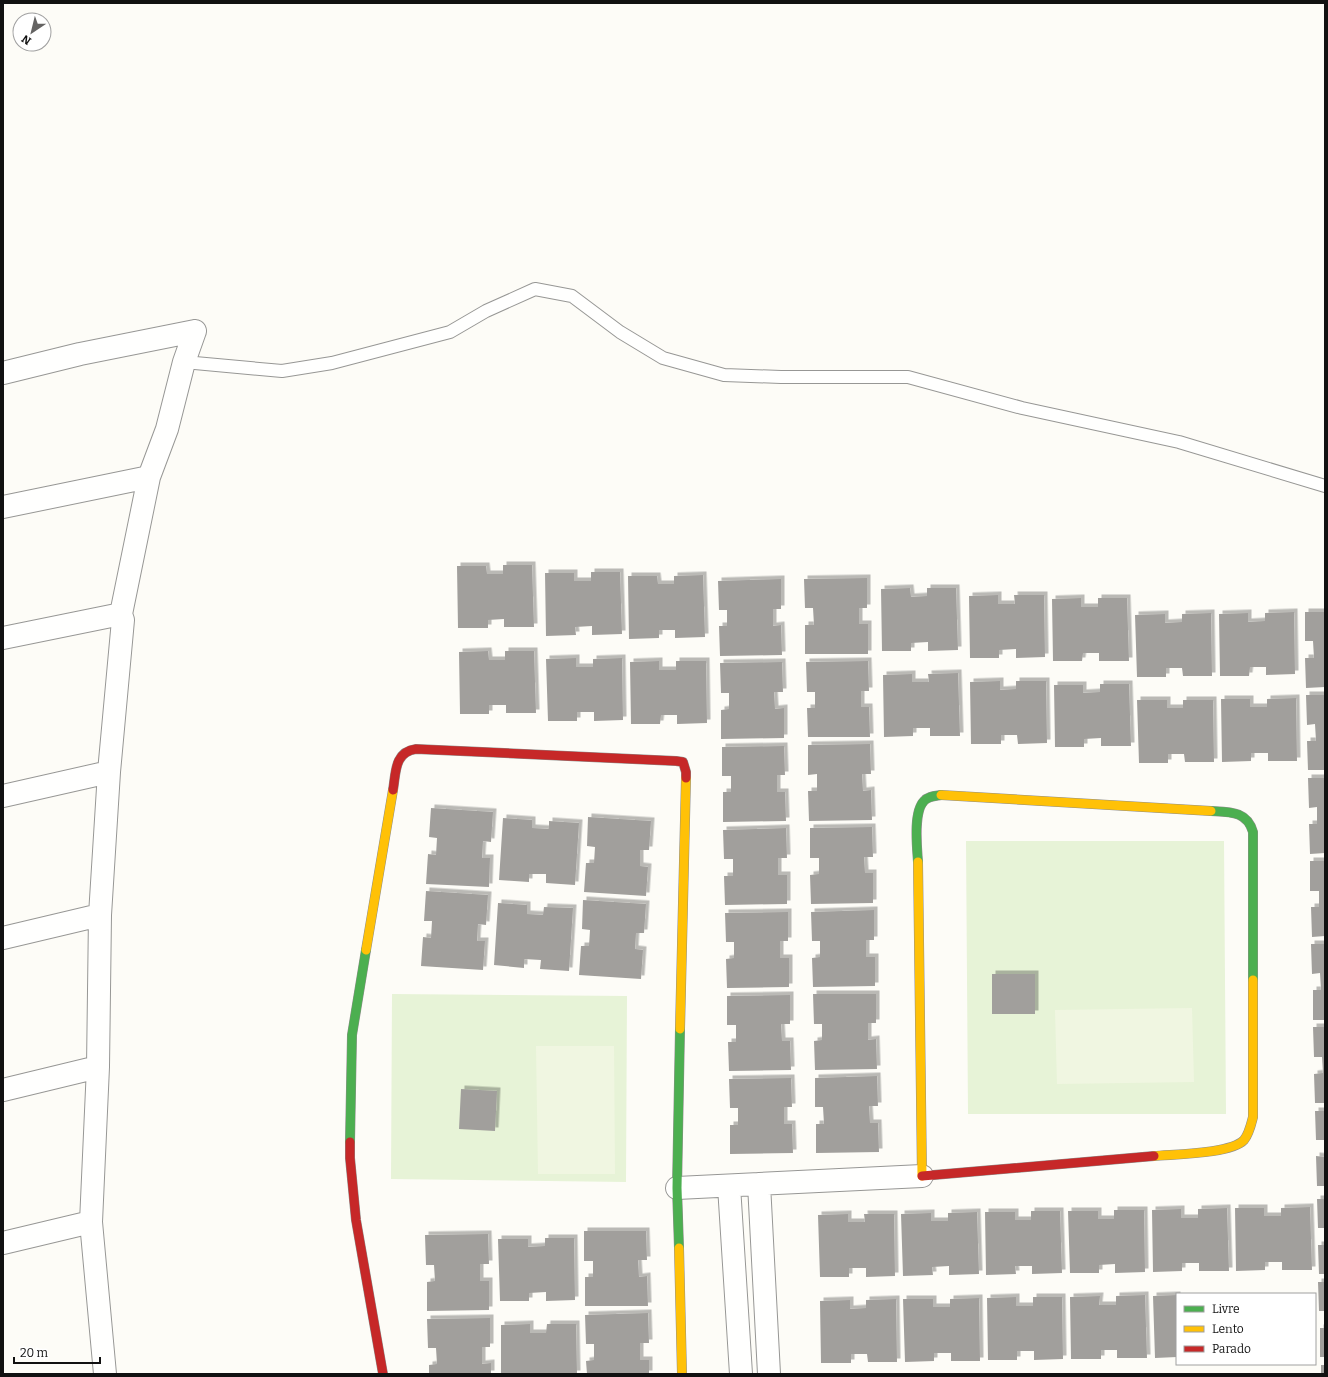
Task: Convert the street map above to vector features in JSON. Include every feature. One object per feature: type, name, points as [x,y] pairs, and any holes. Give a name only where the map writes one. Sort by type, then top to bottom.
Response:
[{"type":"street","points":[[3,373],[80,354],[195,331],[184,362],[168,428],[149,477],[121,614],[124,620],[109,772],[100,915],[98,1067],[91,1222],[98,1373]]},
{"type":"street","points":[[3,507],[149,477]]},
{"type":"street","points":[[3,638],[121,614]]},
{"type":"street","points":[[383,1374],[356,1220],[350,1158],[352,1035],[397,764],[404,752],[409,749],[668,760],[683,762],[685,766],[686,780],[677,1188],[682,1374]]},
{"type":"street","points":[[3,796],[109,772]]},
{"type":"street","points":[[677,1188],[922,1176],[1233,1148],[1244,1140],[1250,1130],[1253,1117],[1253,832],[1251,823],[1246,817],[1240,814],[1226,812],[941,795],[930,796],[924,800],[919,808],[917,821],[922,1176]]},
{"type":"street","points":[[3,938],[100,915]]},
{"type":"street","points":[[3,1090],[98,1067]]},
{"type":"street","points":[[759,1184],[769,1374]]},
{"type":"street","points":[[729,1186],[741,1374]]},
{"type":"street","points":[[3,1243],[91,1222]]},
{"type":"lane","points":[[184,362],[282,371],[332,363],[450,332],[486,311],[535,289],[572,296],[620,332],[663,358],[724,375],[781,377],[908,377],[1022,408],[1179,442],[1325,486]]},
{"type":"green space","points":[[966,841],[1224,841],[1226,1114],[968,1114]]},
{"type":"green space","points":[[392,994],[627,996],[626,1182],[391,1179]]},
{"type":"green space","points":[[1192,1008],[1194,1082],[1057,1084],[1055,1010]]},
{"type":"green space","points":[[536,1046],[614,1046],[615,1174],[538,1174]]},
{"type":"building","points":[[503,565],[532,565],[534,627],[504,627],[504,619],[488,620],[488,628],[458,628],[457,566],[486,566],[487,574],[503,574]]},
{"type":"building","points":[[591,572],[620,572],[622,634],[592,635],[592,626],[575,627],[576,635],[546,636],[545,573],[574,573],[574,581],[591,581]]},
{"type":"building","points":[[703,575],[705,637],[675,638],[675,630],[659,630],[659,638],[629,639],[628,576],[657,576],[658,584],[674,584],[674,576]]},
{"type":"building","points":[[867,578],[867,608],[859,608],[859,624],[868,624],[868,654],[805,654],[805,625],[814,625],[813,608],[805,608],[804,579]]},
{"type":"building","points":[[781,579],[781,609],[773,609],[773,626],[781,625],[782,655],[720,656],[719,626],[727,626],[727,610],[719,610],[718,581]]},
{"type":"building","points":[[910,588],[911,597],[927,596],[927,588],[956,588],[958,650],[928,651],[928,642],[911,643],[911,651],[882,651],[881,589]]},
{"type":"building","points":[[998,595],[998,604],[1015,604],[1014,595],[1044,595],[1045,657],[1016,658],[1016,649],[999,650],[999,658],[970,658],[969,596]]},
{"type":"building","points":[[1081,598],[1081,607],[1098,607],[1098,598],[1127,598],[1129,661],[1099,661],[1099,653],[1083,653],[1082,661],[1053,661],[1052,599]]},
{"type":"building","points":[[1294,612],[1295,674],[1266,675],[1266,667],[1250,667],[1249,676],[1220,676],[1219,614],[1248,613],[1248,622],[1265,621],[1265,613]]},
{"type":"building","points":[[1305,612],[1325,612],[1325,687],[1306,688],[1305,658],[1314,658],[1313,641],[1305,641]]},
{"type":"building","points":[[1211,613],[1212,676],[1183,676],[1182,668],[1166,668],[1166,677],[1137,677],[1135,615],[1165,614],[1165,623],[1182,622],[1182,614]]},
{"type":"building","points":[[488,651],[489,660],[505,660],[505,651],[534,651],[536,713],[506,713],[506,705],[489,705],[489,714],[460,714],[459,652]]},
{"type":"building","points":[[576,658],[576,667],[593,667],[593,659],[622,658],[623,720],[594,721],[594,712],[577,712],[577,721],[548,721],[546,659]]},
{"type":"building","points":[[659,661],[659,670],[676,670],[676,661],[706,661],[707,723],[677,724],[677,715],[661,715],[660,724],[631,724],[630,662]]},
{"type":"building","points":[[868,661],[869,691],[861,691],[861,707],[869,707],[870,737],[808,737],[807,708],[815,708],[815,692],[807,692],[806,662]]},
{"type":"building","points":[[782,662],[783,692],[774,692],[775,709],[784,708],[784,738],[721,739],[721,710],[729,709],[729,693],[721,693],[720,663]]},
{"type":"building","points":[[958,673],[960,736],[930,736],[930,728],[913,728],[913,736],[884,737],[883,675],[912,674],[912,682],[929,682],[928,674]]},
{"type":"building","points":[[1000,681],[1000,690],[1016,689],[1016,681],[1046,681],[1047,743],[1018,744],[1017,735],[1001,735],[1001,744],[971,744],[970,682]]},
{"type":"building","points":[[1100,684],[1129,684],[1131,746],[1101,746],[1101,738],[1084,739],[1084,747],[1055,747],[1054,685],[1083,685],[1083,693],[1100,692]]},
{"type":"building","points":[[1306,695],[1325,695],[1325,770],[1308,770],[1307,741],[1316,741],[1315,724],[1307,725]]},
{"type":"building","points":[[1296,698],[1297,761],[1268,761],[1268,753],[1251,753],[1251,761],[1222,762],[1221,699],[1250,699],[1250,707],[1267,707],[1267,699]]},
{"type":"building","points":[[1137,700],[1167,700],[1167,708],[1183,708],[1183,700],[1213,700],[1214,762],[1185,762],[1184,754],[1168,754],[1168,763],[1139,763]]},
{"type":"building","points":[[870,744],[871,774],[862,774],[863,791],[871,790],[872,820],[809,821],[808,791],[817,791],[817,774],[808,775],[808,745]]},
{"type":"building","points":[[784,746],[785,775],[777,775],[777,792],[785,792],[786,821],[723,822],[723,792],[731,792],[731,776],[722,776],[722,747]]},
{"type":"building","points":[[1308,778],[1325,778],[1325,853],[1310,854],[1309,824],[1317,824],[1317,807],[1309,808]]},
{"type":"building","points":[[431,808],[493,812],[491,842],[483,841],[482,858],[490,858],[489,887],[426,884],[428,854],[436,855],[437,838],[429,837]]},
{"type":"building","points":[[588,817],[651,821],[649,850],[640,850],[640,866],[648,867],[646,896],[584,892],[586,863],[594,863],[595,847],[587,846]]},
{"type":"building","points":[[503,818],[532,820],[532,828],[549,829],[549,821],[579,823],[575,885],[546,883],[546,874],[529,874],[529,882],[499,880]]},
{"type":"building","points":[[872,827],[873,857],[864,857],[865,873],[873,873],[873,903],[811,904],[810,875],[819,874],[819,858],[810,858],[810,828]]},
{"type":"building","points":[[786,828],[787,858],[778,858],[778,875],[787,875],[787,904],[725,905],[724,876],[733,876],[733,859],[724,859],[723,830]]},
{"type":"building","points":[[1310,861],[1325,861],[1325,936],[1312,937],[1311,907],[1319,907],[1319,891],[1310,891]]},
{"type":"building","points":[[426,891],[488,895],[486,925],[478,924],[477,941],[485,941],[483,970],[421,966],[423,937],[431,938],[432,921],[424,921]]},
{"type":"building","points":[[583,900],[646,904],[644,933],[636,933],[635,949],[643,950],[641,979],[579,975],[581,946],[589,946],[590,930],[582,929]]},
{"type":"building","points":[[498,903],[527,905],[527,914],[543,915],[544,907],[573,908],[569,971],[540,969],[541,960],[524,959],[524,968],[494,965]]},
{"type":"building","points":[[874,910],[874,940],[866,940],[866,957],[875,957],[875,986],[813,987],[812,958],[820,957],[820,941],[812,941],[811,912]]},
{"type":"building","points":[[788,912],[788,941],[780,941],[780,958],[789,958],[789,987],[727,988],[726,959],[734,958],[734,942],[726,942],[725,913]]},
{"type":"building","points":[[1311,944],[1325,944],[1325,1020],[1313,1020],[1313,990],[1321,990],[1320,973],[1312,974]]},
{"type":"building","points":[[992,974],[1035,974],[1035,1014],[992,1014]]},
{"type":"building","points":[[813,994],[876,994],[876,1023],[868,1023],[868,1040],[876,1039],[877,1069],[815,1070],[814,1041],[822,1040],[822,1024],[814,1024]]},
{"type":"building","points":[[790,995],[790,1024],[781,1024],[782,1041],[790,1041],[791,1070],[729,1071],[728,1042],[736,1042],[736,1025],[727,1025],[727,996]]},
{"type":"building","points":[[1313,1027],[1325,1027],[1325,1103],[1315,1103],[1314,1074],[1323,1073],[1322,1057],[1314,1057]]},
{"type":"building","points":[[877,1076],[878,1106],[869,1106],[870,1123],[878,1123],[879,1152],[816,1153],[816,1124],[824,1124],[823,1107],[815,1107],[815,1078]]},
{"type":"building","points":[[791,1078],[792,1107],[784,1107],[784,1124],[792,1124],[793,1153],[730,1154],[730,1125],[738,1125],[738,1108],[730,1108],[729,1079]]},
{"type":"building","points":[[461,1089],[497,1091],[495,1131],[459,1129]]},
{"type":"building","points":[[1315,1111],[1325,1111],[1325,1140],[1316,1140]]},
{"type":"building","points":[[1316,1156],[1325,1157],[1325,1186],[1317,1186]]},
{"type":"building","points":[[1317,1199],[1325,1199],[1325,1228],[1318,1228]]},
{"type":"building","points":[[1310,1207],[1312,1270],[1282,1270],[1282,1262],[1265,1262],[1265,1270],[1236,1271],[1235,1208],[1264,1208],[1264,1216],[1281,1216],[1281,1208]]},
{"type":"building","points":[[1227,1208],[1229,1271],[1199,1271],[1199,1263],[1182,1263],[1182,1271],[1153,1272],[1152,1210],[1181,1209],[1181,1218],[1198,1218],[1198,1209]]},
{"type":"building","points":[[1114,1210],[1144,1210],[1145,1272],[1115,1273],[1115,1264],[1099,1265],[1099,1273],[1070,1273],[1068,1211],[1098,1211],[1098,1219],[1114,1219]]},
{"type":"building","points":[[1031,1211],[1060,1211],[1062,1273],[1032,1274],[1032,1266],[1015,1266],[1016,1274],[986,1275],[985,1212],[1015,1212],[1015,1220],[1031,1220]]},
{"type":"building","points":[[977,1212],[979,1274],[949,1275],[949,1266],[932,1267],[933,1275],[903,1276],[901,1214],[931,1213],[931,1221],[948,1221],[948,1213]]},
{"type":"building","points":[[848,1214],[848,1222],[865,1222],[864,1214],[894,1214],[895,1276],[866,1277],[866,1268],[849,1268],[849,1277],[820,1277],[818,1215]]},
{"type":"building","points":[[584,1231],[646,1231],[647,1260],[638,1260],[639,1277],[647,1276],[648,1306],[585,1306],[585,1277],[593,1277],[593,1261],[584,1261]]},
{"type":"building","points":[[488,1234],[489,1264],[480,1264],[480,1281],[489,1281],[489,1310],[427,1311],[427,1282],[435,1281],[434,1265],[426,1265],[425,1235]]},
{"type":"building","points":[[545,1238],[574,1238],[575,1300],[546,1301],[546,1292],[529,1293],[529,1301],[500,1301],[498,1239],[528,1239],[528,1247],[545,1246]]},
{"type":"building","points":[[1318,1245],[1325,1245],[1325,1274],[1319,1274]]},
{"type":"building","points":[[1318,1282],[1325,1282],[1325,1311],[1319,1311]]},
{"type":"building","points":[[1145,1295],[1147,1358],[1117,1358],[1117,1350],[1101,1350],[1101,1359],[1071,1359],[1070,1297],[1100,1296],[1099,1305],[1116,1305],[1116,1296]]},
{"type":"building","points":[[1176,1295],[1176,1357],[1155,1358],[1153,1296]]},
{"type":"building","points":[[1016,1297],[1016,1306],[1033,1306],[1033,1297],[1062,1297],[1063,1359],[1034,1360],[1034,1351],[1017,1351],[1017,1360],[988,1360],[987,1298]]},
{"type":"building","points":[[979,1298],[980,1361],[951,1361],[951,1353],[934,1353],[934,1361],[905,1362],[903,1299],[933,1299],[933,1307],[950,1307],[950,1299]]},
{"type":"building","points":[[896,1299],[897,1362],[868,1362],[867,1354],[851,1354],[851,1363],[821,1363],[820,1301],[850,1300],[850,1309],[866,1308],[866,1300]]},
{"type":"building","points":[[648,1313],[649,1343],[640,1343],[640,1360],[649,1360],[649,1374],[587,1374],[586,1361],[594,1360],[594,1344],[586,1344],[585,1315]]},
{"type":"building","points":[[490,1318],[490,1347],[482,1347],[482,1364],[491,1363],[491,1374],[429,1374],[429,1365],[437,1364],[436,1348],[428,1348],[427,1319]]},
{"type":"building","points":[[530,1324],[530,1333],[546,1333],[547,1324],[576,1324],[577,1374],[501,1374],[501,1325]]},
{"type":"building","points":[[1320,1328],[1325,1328],[1325,1357],[1320,1357]]},
{"type":"building","points":[[1321,1365],[1325,1365],[1325,1374],[1321,1374]]},
{"type":"traffic: fast","points":[[918,862],[916,830],[918,813],[924,801],[932,796],[941,795]]},
{"type":"traffic: fast","points":[[1211,811],[1225,812],[1242,816],[1247,820],[1253,832],[1253,980]]},
{"type":"traffic: fast","points":[[350,1142],[352,1035],[366,950]]},
{"type":"traffic: fast","points":[[679,1248],[677,1188],[680,1029]]},
{"type":"traffic: slow","points":[[680,1029],[686,778]]},
{"type":"traffic: slow","points":[[366,950],[393,790]]},
{"type":"traffic: slow","points":[[941,795],[1211,811]]},
{"type":"traffic: slow","points":[[918,862],[922,1176]]},
{"type":"traffic: slow","points":[[1154,1156],[1215,1151],[1237,1145],[1244,1140],[1247,1135],[1253,1117],[1253,980]]},
{"type":"traffic: slow","points":[[679,1248],[682,1374]]},
{"type":"traffic: jam","points":[[393,790],[397,764],[404,754],[416,749],[676,761],[683,762],[686,778]]},
{"type":"traffic: jam","points":[[350,1142],[350,1158],[356,1220],[383,1374]]},
{"type":"traffic: jam","points":[[922,1176],[1154,1156]]}]
